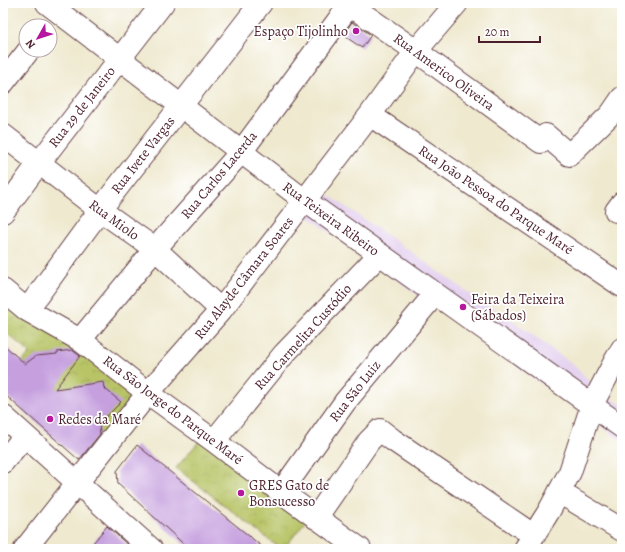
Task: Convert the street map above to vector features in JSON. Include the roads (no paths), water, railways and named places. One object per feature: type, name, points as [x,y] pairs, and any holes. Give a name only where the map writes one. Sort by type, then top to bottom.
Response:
[{"type":"street","name":"Rua 29 de Janeiro","points":[[3,212],[119,58],[163,3]]},
{"type":"street","name":"Rua Ivete Vargas","points":[[28,310],[100,210],[261,3]]},
{"type":"street","name":"Rua Alayde Câmara Soares","points":[[25,549],[148,393],[221,310],[370,115],[416,51],[457,3]]},
{"type":"street","name":"Rua Americo Oliveira","points":[[349,4],[569,155],[618,112]]},
{"type":"street","name":"Rua Carlos Lacerda","points":[[80,340],[155,249],[241,152],[349,4]]},
{"type":"street","name":"Rua Teixeira Ribeiro","points":[[54,11],[119,58],[304,200],[622,427]]},
{"type":"street","points":[[3,83],[23,58]]},
{"type":"street","name":"Rua João Pessoa do Parque Maré","points":[[370,115],[622,286]]},
{"type":"street","name":"Rua Miolo","points":[[3,135],[100,210],[155,249],[221,310]]},
{"type":"street","name":"Rua Carmelita Custódio","points":[[214,441],[284,354],[380,254]]},
{"type":"street","name":"Rua São Jorge do Parque Maré","points":[[3,290],[28,310],[80,340],[148,393],[316,518],[348,546]]},
{"type":"street","name":"Rua São Luiz","points":[[281,492],[345,402],[435,294]]},
{"type":"street","points":[[316,518],[369,441],[380,430],[529,542],[549,511],[570,472],[592,405],[622,350]]},
{"type":"street","points":[[3,416],[77,482],[146,547]]},
{"type":"street","points":[[3,462],[25,436]]},
{"type":"street","points":[[559,492],[622,530]]},
{"type":"place","name":"Espaço Tijolinho","points":[[356,31]]},
{"type":"place","name":"Feira da Teixeira (Sábados)","points":[[463,307]]},
{"type":"place","name":"Redes da Maré","points":[[50,419]]},
{"type":"place","name":"GRES Gato de Bonsucesso","points":[[241,493]]}]
